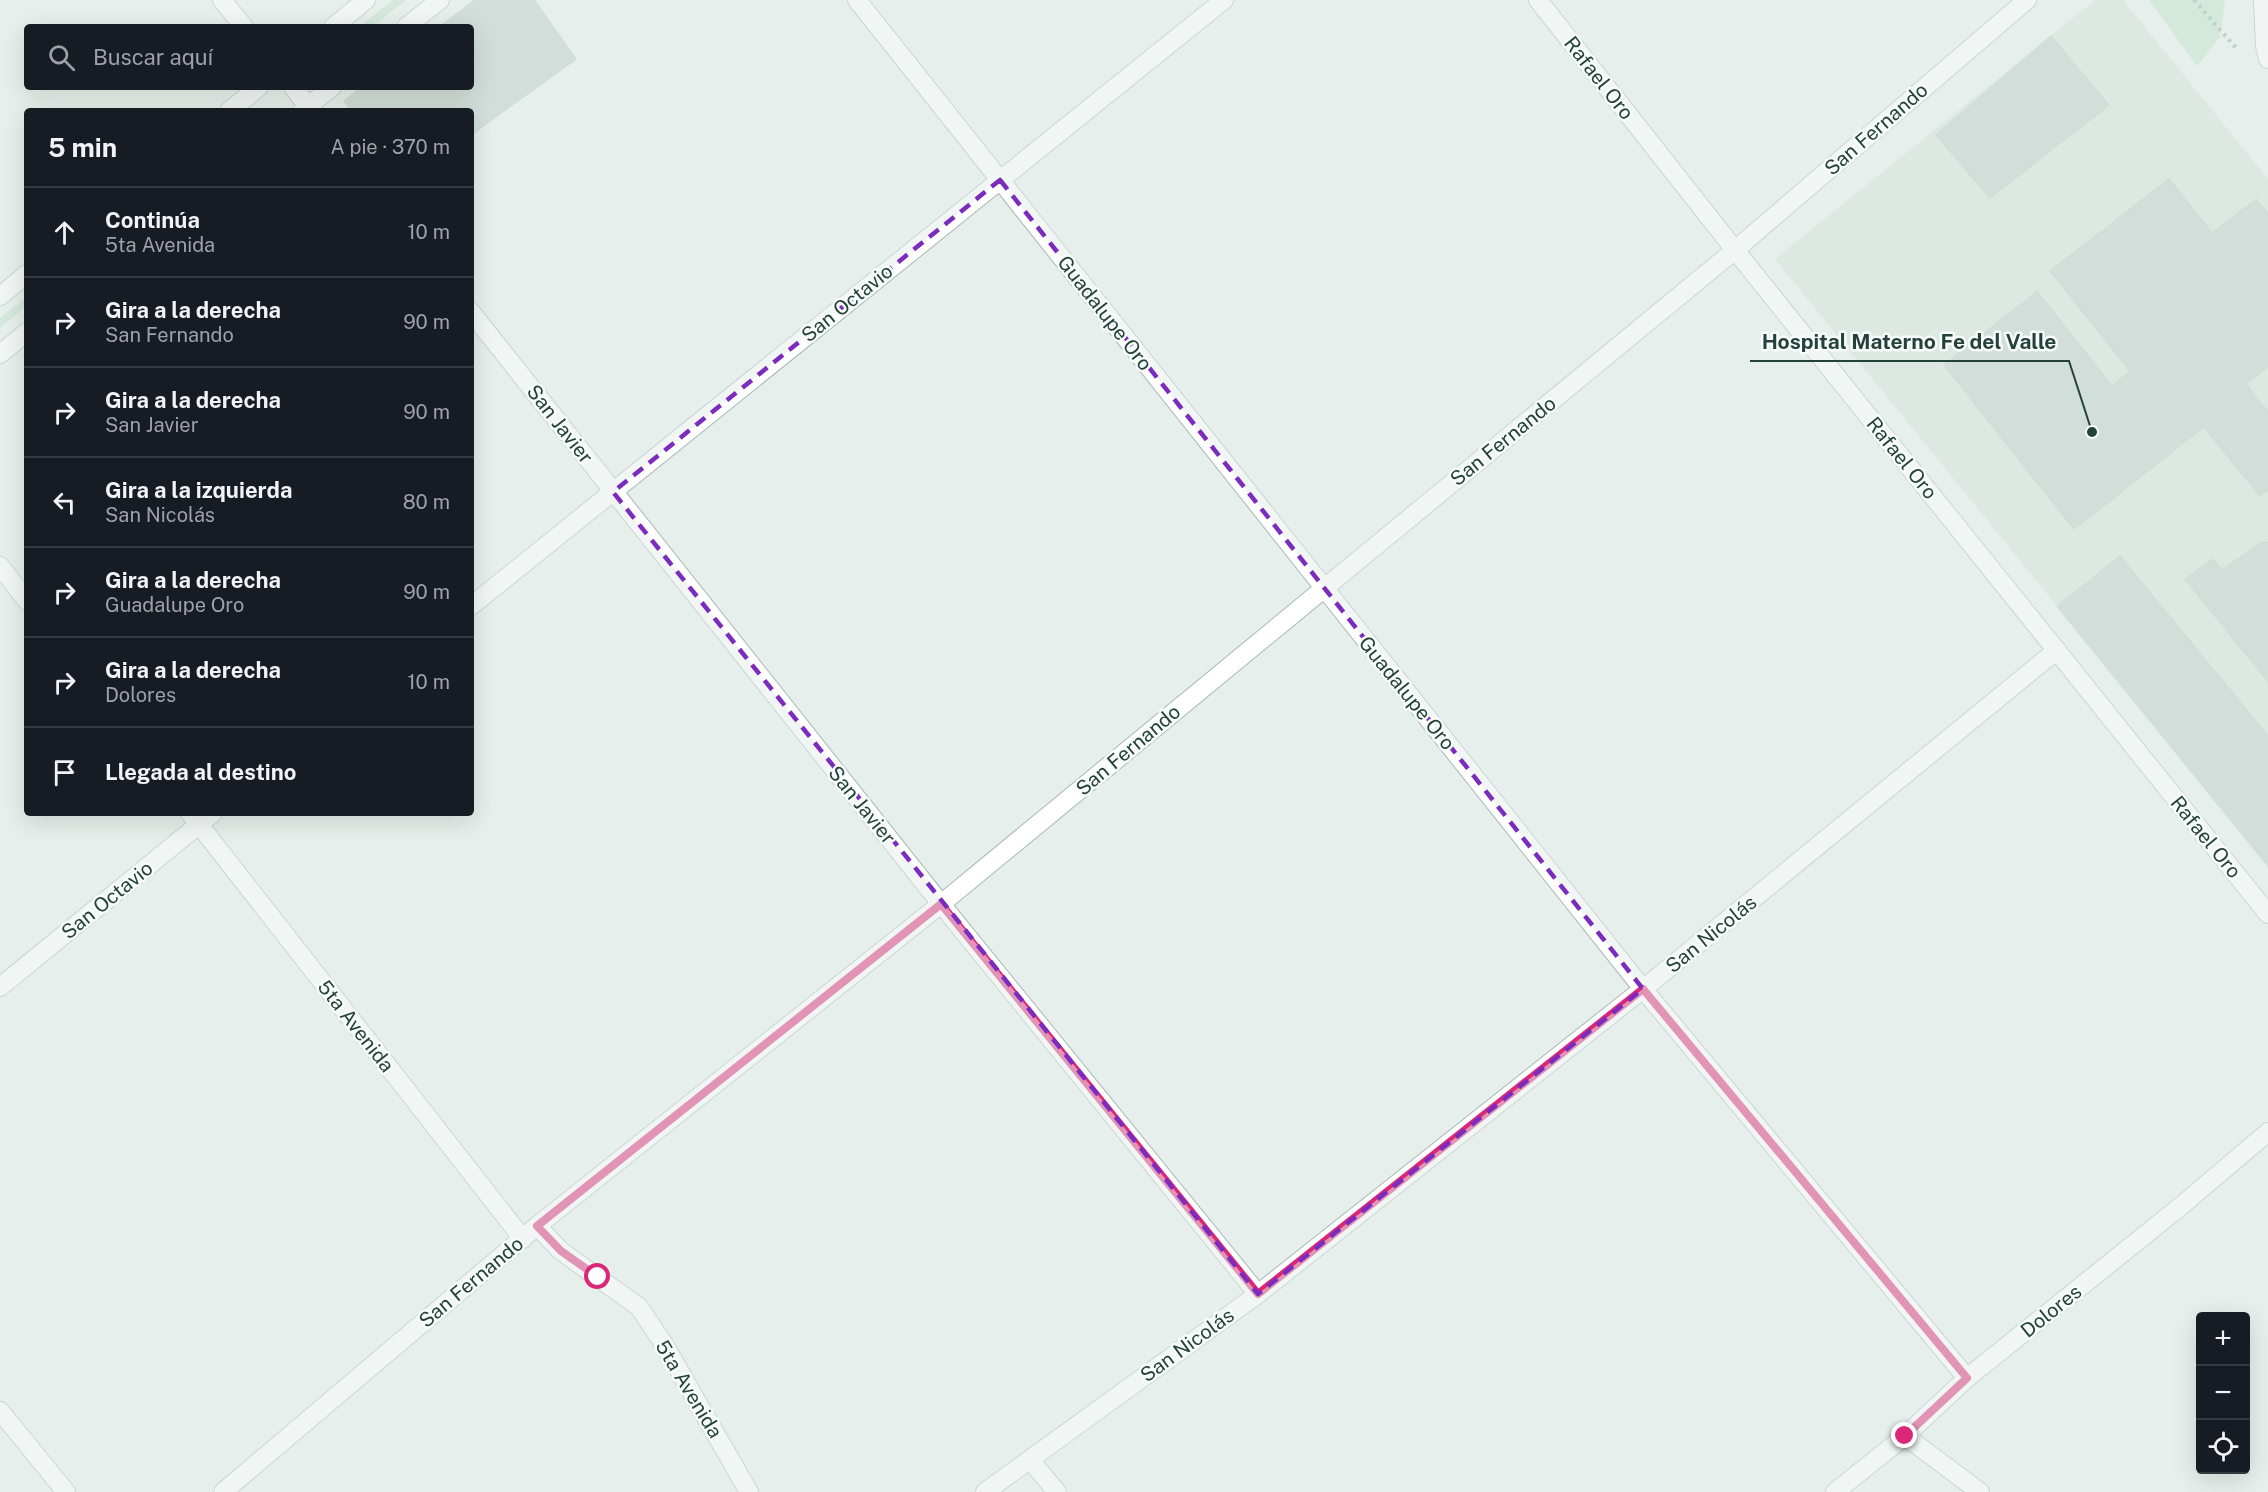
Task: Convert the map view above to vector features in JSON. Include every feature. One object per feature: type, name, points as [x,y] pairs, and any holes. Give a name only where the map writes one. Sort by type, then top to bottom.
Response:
[{"type":"street","points":[[222,0],[242,24]]},
{"type":"street","points":[[337,24],[366,0]]},
{"type":"street","points":[[410,24],[440,0]]},
{"type":"street","name":"Guadalupe Oro","points":[[857,0],[1643,989],[1967,1378]]},
{"type":"street","name":"San Octavio","points":[[474,604],[1224,0]]},
{"type":"street","name":"Rafael Oro","points":[[1538,0],[1735,250],[2268,915]]},
{"type":"street","name":"San Fernando","points":[[223,1492],[537,1226],[941,904],[1735,250],[2027,0]]},
{"type":"street","points":[[2263,0],[2265,46],[2268,59]]},
{"type":"street","points":[[233,108],[255,90]]},
{"type":"street","points":[[295,90],[306,108]]},
{"type":"street","points":[[308,108],[329,90]]},
{"type":"street","points":[[0,296],[24,276]]},
{"type":"street","name":"San Javier","points":[[474,316],[941,904],[1258,1294]]},
{"type":"street","points":[[0,354],[24,334]]},
{"type":"street","points":[[0,566],[24,597]]},
{"type":"street","name":"San Nicolás","points":[[985,1492],[1258,1294],[1643,989],[2057,650]]},
{"type":"street","name":"San Octavio","points":[[0,987],[201,817]]},
{"type":"street","name":"5ta Avenida","points":[[201,817],[523,1239]]},
{"type":"street","name":"Dolores","points":[[1835,1492],[1905,1436],[1967,1378],[2181,1206],[2268,1132]]},
{"type":"street","name":"5ta Avenida","points":[[537,1226],[561,1251],[639,1307],[665,1346],[749,1492]]},
{"type":"street","points":[[0,1411],[66,1492]]},
{"type":"street","points":[[1905,1436],[1980,1492]]},
{"type":"street","points":[[1030,1460],[1057,1492]]},
{"type":"path","points":[[2194,0],[2238,51]]},
{"type":"highlighted area","points":[[1000,180],[1643,989],[1258,1294],[613,492]]},
{"type":"shaded area","points":[[2095,0],[2123,0],[2268,179],[2268,866],[1775,259]]},
{"type":"green space","points":[[393,0],[406,0],[376,24],[363,24]]},
{"type":"green space","points":[[2149,0],[2225,0],[2220,37],[2197,66]]},
{"type":"green space","points":[[24,299],[24,308],[0,328],[0,318]]},
{"type":"building","points":[[475,0],[534,0],[576,59],[505,110],[474,68],[474,24],[443,24]]},
{"type":"building","points":[[2051,36],[2109,105],[1990,198],[1936,135]]},
{"type":"building","points":[[474,68],[505,110],[474,133],[474,108],[451,108],[437,90],[474,90]]},
{"type":"building","points":[[358,90],[388,90],[402,108],[349,108],[344,101]]},
{"type":"building","points":[[388,90],[437,90],[451,108],[402,108]]},
{"type":"building","points":[[2169,179],[2212,233],[2256,199],[2268,214],[2268,367],[2246,384],[2268,412],[2268,490],[2260,496],[2204,427],[2074,529],[1944,365],[2037,291],[2112,386],[2130,371],[2050,271]]},
{"type":"building","points":[[2268,542],[2268,682],[2185,579],[2213,559],[2222,570],[2260,543]]},
{"type":"building","points":[[2120,556],[2268,736],[2268,866],[2057,606]]},
{"type":"place","name":"Hospital Materno Fe del Valle","points":[[2092,432]]},
{"type":"route","points":[[598,1277],[561,1251],[537,1226],[941,904],[1258,1294],[1643,989],[1967,1378],[1905,1436]]}]
